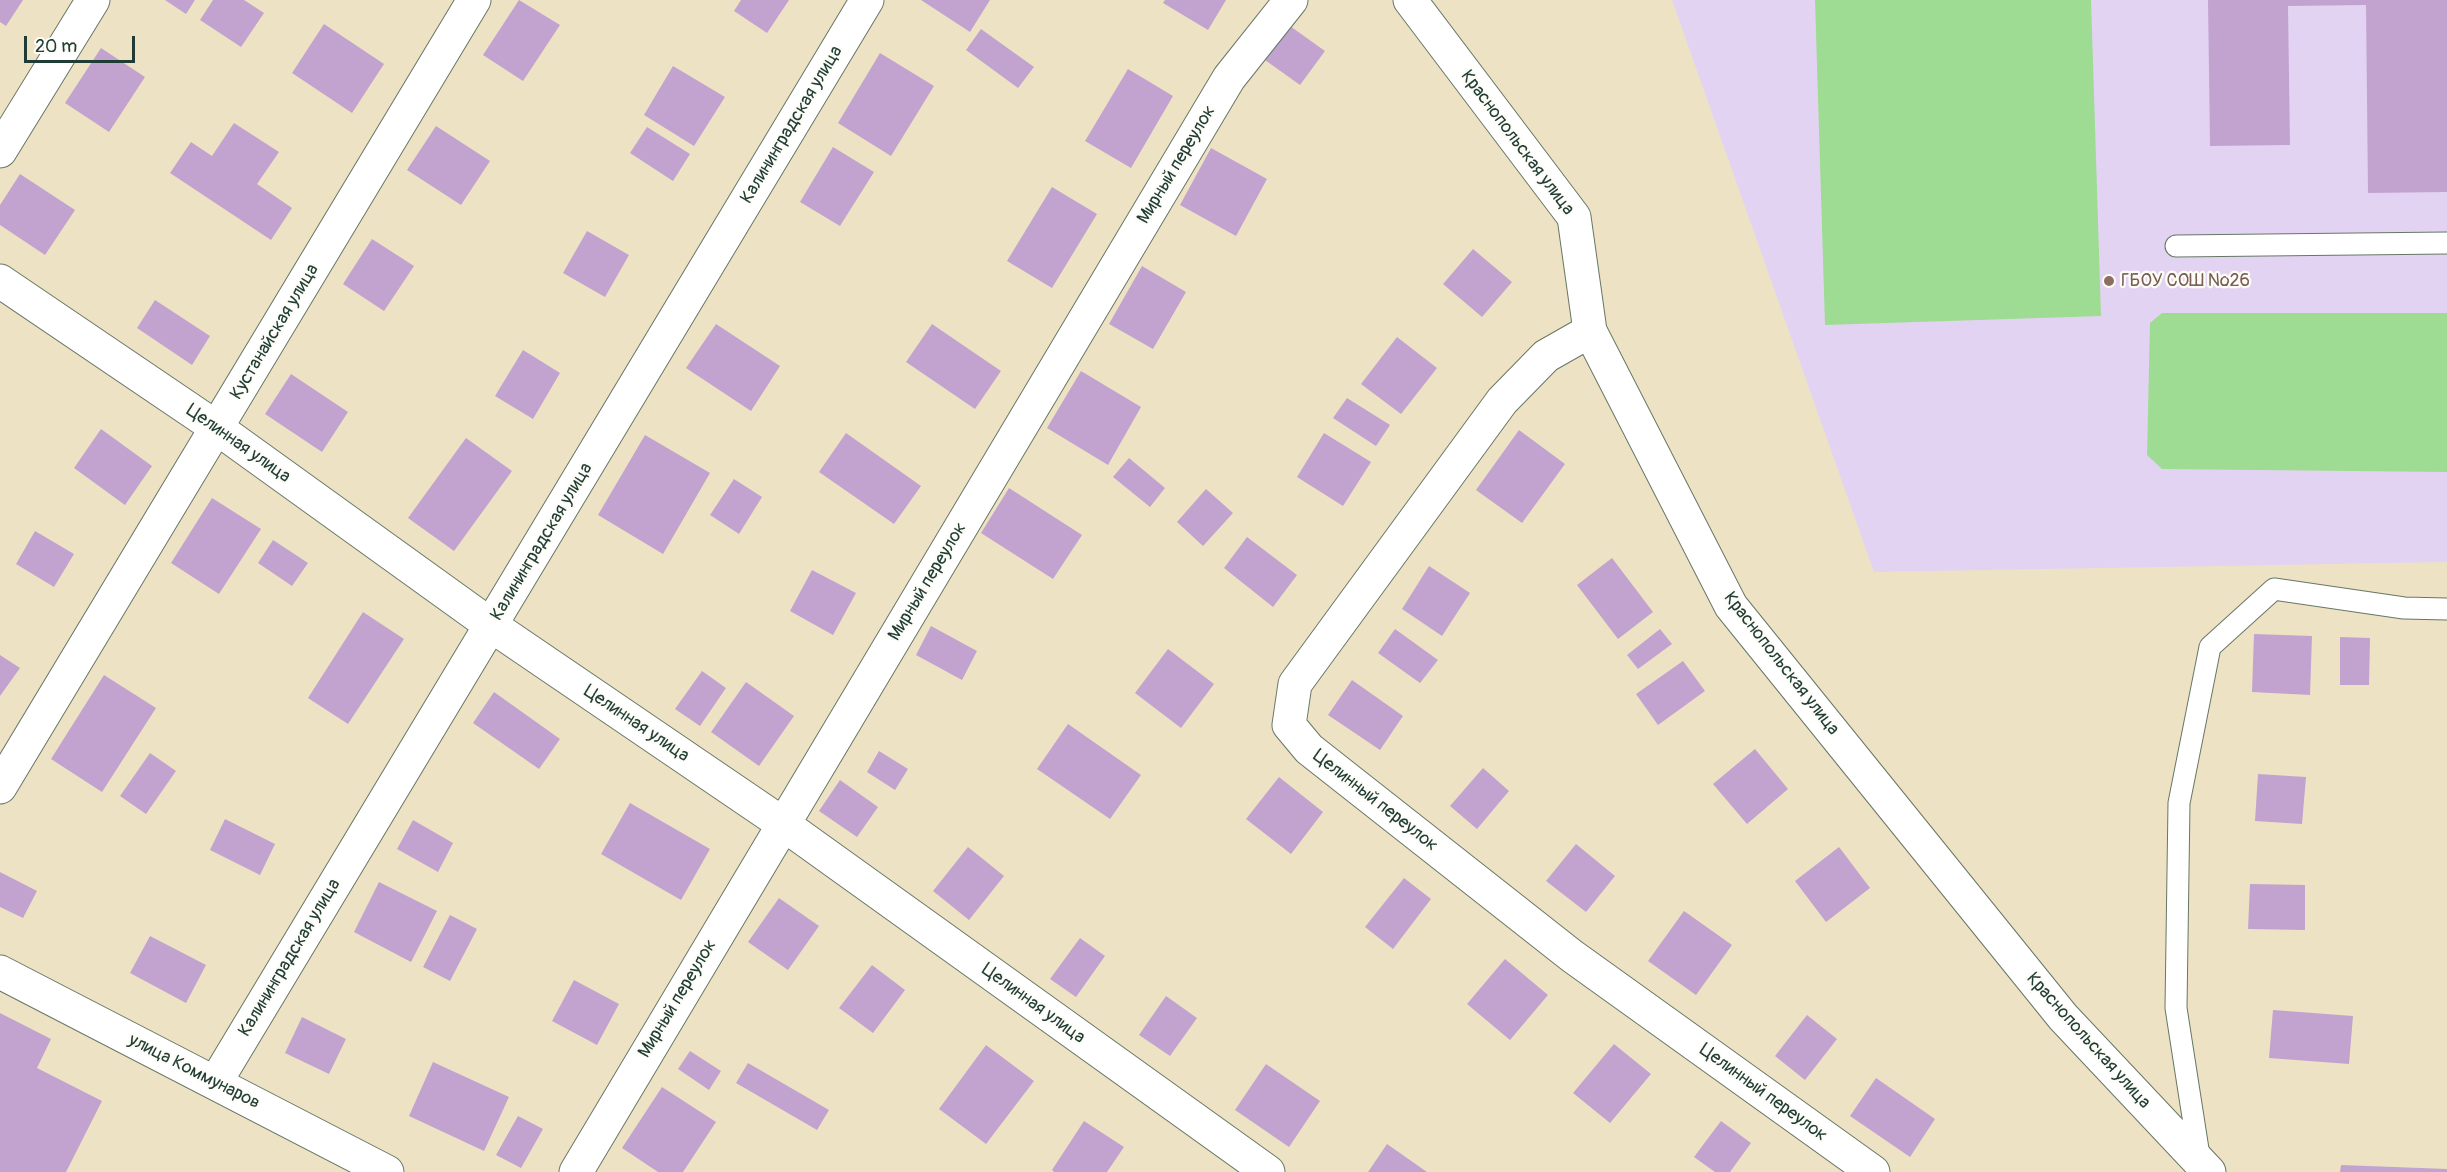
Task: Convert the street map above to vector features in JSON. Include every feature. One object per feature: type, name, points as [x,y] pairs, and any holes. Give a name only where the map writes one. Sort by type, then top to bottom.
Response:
[{"type":"street","points":[[0,151],[93,0]]},
{"type":"street","name":"Кустанайская улица","points":[[0,787],[474,0]]},
{"type":"street","name":"Калининградская улица","points":[[215,1083],[867,0]]},
{"type":"street","name":"Мирный переулок","points":[[576,1172],[1229,78],[1291,0]]},
{"type":"street","name":"Краснопольская улица","points":[[1410,0],[1574,218],[1590,332],[1731,606],[2063,1017],[2201,1170]]},
{"type":"street","name":"Целинная улица","points":[[0,282],[217,428],[492,626],[783,824],[1268,1172]]},
{"type":"street","name":"Целинный переулок","points":[[1590,332],[1546,356],[1502,401],[1295,684],[1289,725],[1309,749],[1572,956],[1873,1172]]},
{"type":"street","name":"улица Коммунаров","points":[[0,972],[387,1172]]},
{"type":"lane","points":[[2176,246],[2447,243]]},
{"type":"lane","points":[[2201,1170],[2176,1008],[2179,803],[2210,647],[2274,590],[2404,608],[2447,609]]},
{"type":"shaded area","name":"ГБОУ СОШ №26","points":[[1672,0],[2447,0],[2447,562],[1874,572]]},
{"type":"green space","points":[[1815,0],[2091,0],[2101,316],[1825,325]]},
{"type":"green space","points":[[2162,313],[2447,313],[2447,472],[2162,469],[2147,455],[2150,323]]},
{"type":"building","points":[[0,0],[23,0],[6,26],[0,22]]},
{"type":"building","points":[[165,0],[195,0],[186,14]]},
{"type":"building","points":[[213,0],[244,0],[264,13],[241,47],[200,20]]},
{"type":"building","points":[[519,0],[560,25],[523,81],[483,55]]},
{"type":"building","points":[[741,0],[789,0],[767,33],[734,11]]},
{"type":"building","points":[[921,0],[990,0],[970,32]]},
{"type":"building","points":[[1165,0],[1226,0],[1208,30],[1163,3]]},
{"type":"building","points":[[2208,0],[2447,0],[2447,192],[2368,193],[2366,5],[2288,6],[2290,145],[2210,146]]},
{"type":"building","points":[[324,24],[384,64],[352,113],[292,73]]},
{"type":"building","points":[[1290,26],[1325,51],[1300,85],[1265,60]]},
{"type":"building","points":[[981,29],[1034,67],[1018,88],[966,50]]},
{"type":"building","points":[[101,48],[145,77],[109,132],[65,103]]},
{"type":"building","points":[[880,53],[934,86],[891,156],[838,123]]},
{"type":"building","points":[[673,66],[725,97],[694,146],[644,115]]},
{"type":"building","points":[[1128,69],[1173,96],[1131,168],[1085,141]]},
{"type":"building","points":[[234,123],[279,152],[257,184],[292,208],[271,240],[170,173],[191,142],[212,156]]},
{"type":"building","points":[[436,126],[490,161],[461,205],[407,170]]},
{"type":"building","points":[[647,127],[690,154],[673,181],[630,153]]},
{"type":"building","points":[[833,147],[874,172],[840,226],[800,202]]},
{"type":"building","points":[[1211,148],[1267,179],[1236,236],[1180,205]]},
{"type":"building","points":[[20,174],[75,210],[45,255],[0,225],[0,205]]},
{"type":"building","points":[[1052,187],[1097,214],[1052,288],[1007,261]]},
{"type":"building","points":[[587,231],[629,255],[605,297],[563,273]]},
{"type":"building","points":[[372,239],[414,266],[384,311],[343,284]]},
{"type":"building","points":[[1473,249],[1512,282],[1482,317],[1443,284]]},
{"type":"building","points":[[1142,266],[1186,292],[1153,349],[1109,324]]},
{"type":"building","points":[[155,300],[210,336],[192,365],[137,328]]},
{"type":"building","points":[[716,324],[780,366],[751,411],[686,368]]},
{"type":"building","points":[[932,324],[1001,371],[975,409],[906,362]]},
{"type":"building","points":[[1397,337],[1437,368],[1401,414],[1361,384]]},
{"type":"building","points":[[523,350],[560,373],[533,419],[495,396]]},
{"type":"building","points":[[1081,371],[1141,407],[1108,465],[1047,428]]},
{"type":"building","points":[[291,374],[348,412],[322,452],[265,414]]},
{"type":"building","points":[[1347,398],[1390,425],[1376,446],[1333,418]]},
{"type":"building","points":[[101,429],[152,466],[125,505],[74,468]]},
{"type":"building","points":[[1519,430],[1565,464],[1522,523],[1476,490]]},
{"type":"building","points":[[846,433],[921,486],[894,524],[819,472]]},
{"type":"building","points":[[1324,433],[1371,462],[1343,506],[1297,477]]},
{"type":"building","points":[[645,435],[710,473],[663,554],[598,515]]},
{"type":"building","points":[[466,438],[512,471],[454,551],[408,518]]},
{"type":"building","points":[[1129,458],[1165,488],[1150,507],[1113,477]]},
{"type":"building","points":[[734,479],[762,497],[739,534],[710,515]]},
{"type":"building","points":[[1009,488],[1082,535],[1053,579],[981,533]]},
{"type":"building","points":[[1206,489],[1233,513],[1203,546],[1177,522]]},
{"type":"building","points":[[212,498],[261,529],[219,594],[171,563]]},
{"type":"building","points":[[35,531],[74,554],[54,587],[16,564]]},
{"type":"building","points":[[1247,537],[1297,575],[1273,607],[1224,568]]},
{"type":"building","points":[[273,540],[308,563],[292,586],[258,563]]},
{"type":"building","points":[[1612,558],[1653,612],[1618,639],[1577,585]]},
{"type":"building","points":[[1429,566],[1470,593],[1442,636],[1402,609]]},
{"type":"building","points":[[812,570],[856,593],[833,635],[790,611]]},
{"type":"building","points":[[363,612],[404,639],[348,724],[308,698]]},
{"type":"building","points":[[931,626],[977,651],[962,680],[916,655]]},
{"type":"building","points":[[1395,629],[1438,660],[1420,683],[1378,653]]},
{"type":"building","points":[[1660,629],[1672,644],[1638,669],[1627,655]]},
{"type":"building","points":[[2254,634],[2312,636],[2310,695],[2252,692]]},
{"type":"building","points":[[2340,637],[2370,638],[2369,685],[2340,685]]},
{"type":"building","points":[[1168,649],[1214,684],[1181,728],[1135,693]]},
{"type":"building","points":[[0,655],[20,668],[0,696]]},
{"type":"building","points":[[1683,661],[1705,691],[1658,725],[1636,694]]},
{"type":"building","points":[[702,671],[726,688],[700,726],[675,709]]},
{"type":"building","points":[[104,675],[156,708],[102,792],[51,759]]},
{"type":"building","points":[[1352,680],[1403,716],[1380,750],[1328,715]]},
{"type":"building","points":[[746,682],[794,716],[759,766],[711,732]]},
{"type":"building","points":[[494,692],[560,739],[539,769],[473,723]]},
{"type":"building","points":[[1068,724],[1141,775],[1110,819],[1037,769]]},
{"type":"building","points":[[1755,749],[1788,789],[1747,824],[1713,784]]},
{"type":"building","points":[[879,751],[908,769],[895,790],[867,772]]},
{"type":"building","points":[[150,753],[176,771],[146,814],[120,796]]},
{"type":"building","points":[[1483,768],[1509,791],[1477,829],[1450,806]]},
{"type":"building","points":[[2258,774],[2306,777],[2302,824],[2255,821]]},
{"type":"building","points":[[1279,777],[1323,812],[1291,854],[1246,819]]},
{"type":"building","points":[[840,780],[878,807],[857,837],[819,811]]},
{"type":"building","points":[[630,803],[710,849],[681,900],[601,854]]},
{"type":"building","points":[[225,819],[275,844],[260,875],[210,850]]},
{"type":"building","points":[[413,820],[453,843],[438,872],[397,849]]},
{"type":"building","points":[[1576,844],[1615,876],[1586,912],[1546,881]]},
{"type":"building","points":[[968,847],[1004,876],[969,920],[933,891]]},
{"type":"building","points":[[1839,847],[1870,888],[1826,922],[1795,881]]},
{"type":"building","points":[[0,872],[37,891],[23,918],[0,907]]},
{"type":"building","points":[[1404,878],[1431,899],[1393,949],[1365,927]]},
{"type":"building","points":[[379,882],[437,911],[411,962],[354,932]]},
{"type":"building","points":[[2250,884],[2305,885],[2305,930],[2248,929]]},
{"type":"building","points":[[779,898],[819,926],[788,970],[748,942]]},
{"type":"building","points":[[1684,911],[1732,945],[1696,995],[1648,961]]},
{"type":"building","points":[[450,915],[477,929],[450,981],[423,967]]},
{"type":"building","points":[[150,936],[206,965],[186,1003],[130,973]]},
{"type":"building","points":[[1080,938],[1105,956],[1076,997],[1050,979]]},
{"type":"building","points":[[1505,959],[1548,995],[1510,1040],[1467,1004]]},
{"type":"building","points":[[872,965],[905,990],[873,1033],[839,1008]]},
{"type":"building","points":[[574,980],[619,1004],[597,1045],[552,1021]]},
{"type":"building","points":[[1166,996],[1197,1018],[1170,1056],[1139,1035]]},
{"type":"building","points":[[2273,1010],[2353,1016],[2349,1064],[2269,1058]]},
{"type":"building","points":[[0,1013],[51,1039],[37,1068],[102,1101],[66,1172],[0,1172]]},
{"type":"building","points":[[1807,1015],[1837,1039],[1805,1080],[1775,1056]]},
{"type":"building","points":[[302,1017],[346,1039],[329,1074],[285,1053]]},
{"type":"building","points":[[1614,1044],[1651,1074],[1610,1123],[1573,1093]]},
{"type":"building","points":[[986,1045],[1034,1081],[986,1144],[939,1109]]},
{"type":"building","points":[[690,1051],[721,1071],[709,1090],[678,1069]]},
{"type":"building","points":[[433,1062],[509,1097],[484,1151],[409,1116]]},
{"type":"building","points":[[748,1063],[829,1110],[817,1130],[736,1083]]},
{"type":"building","points":[[1266,1064],[1320,1101],[1289,1147],[1235,1110]]},
{"type":"building","points":[[1876,1078],[1935,1119],[1910,1157],[1850,1116]]},
{"type":"building","points":[[662,1087],[716,1122],[683,1172],[658,1172],[622,1148]]},
{"type":"building","points":[[518,1116],[543,1129],[521,1168],[496,1155]]},
{"type":"building","points":[[1084,1121],[1124,1147],[1107,1172],[1054,1172],[1052,1170]]},
{"type":"building","points":[[1721,1121],[1751,1143],[1730,1172],[1715,1172],[1694,1157]]},
{"type":"building","points":[[1387,1144],[1427,1172],[1368,1172]]},
{"type":"building","points":[[2341,1165],[2447,1169],[2447,1172],[2340,1172]]},
{"type":"place","name":"ГБОУ СОШ №26","points":[[2109,281]]}]
